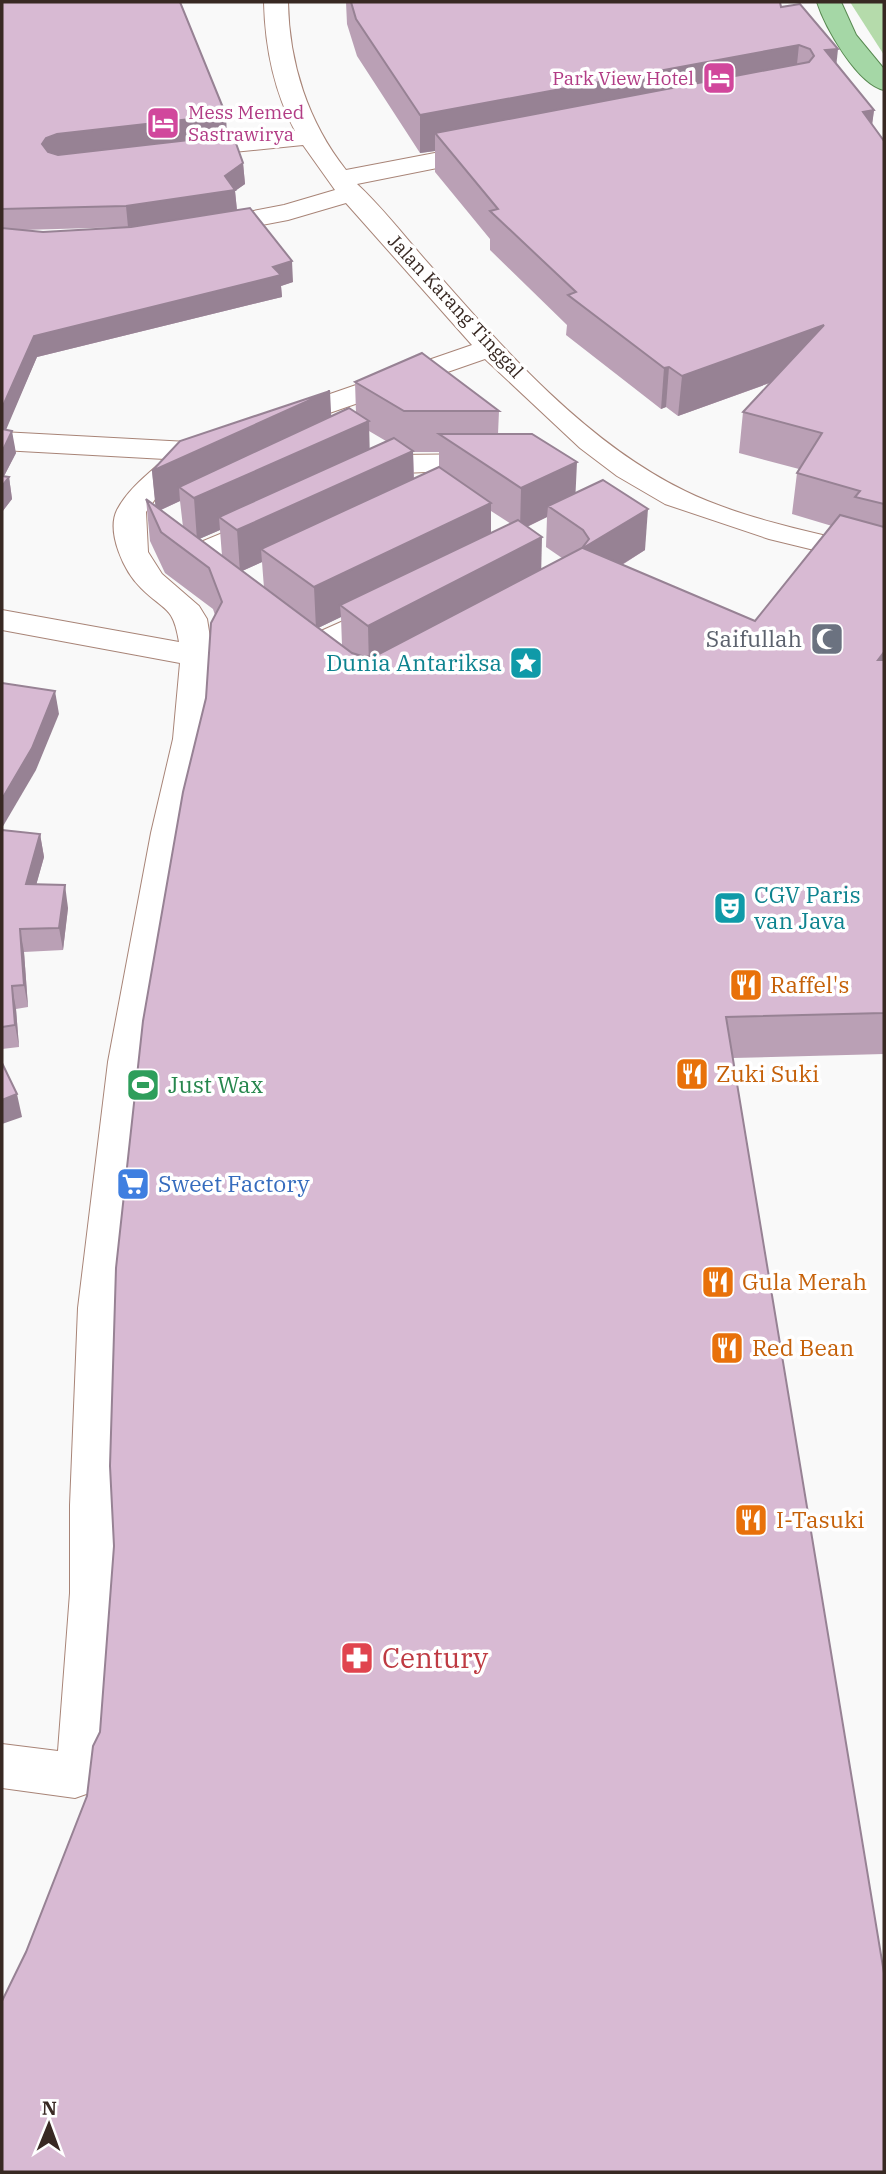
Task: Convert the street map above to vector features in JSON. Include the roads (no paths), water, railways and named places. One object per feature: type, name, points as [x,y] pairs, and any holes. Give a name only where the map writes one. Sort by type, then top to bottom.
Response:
[{"type":"main road","points":[[829,2],[841,29],[858,56],[884,83]]},
{"type":"street","name":"Jalan Karang Tinggal","points":[[276,2],[276,29],[297,108],[310,137],[347,186],[490,348],[568,422],[667,494],[708,511],[836,549],[884,558]]},
{"type":"street","points":[[152,153],[310,137]]},
{"type":"street","points":[[183,232],[288,212],[347,186],[530,142]]},
{"type":"street","points":[[2,441],[191,451],[490,348]]},
{"type":"street","points":[[364,442],[441,494]]},
{"type":"street","points":[[2,1766],[75,1776],[81,1768],[93,1593],[92,1505],[99,1308],[127,1062],[168,833],[190,740],[197,656],[191,619],[183,606],[150,580],[132,552],[131,512],[145,492],[191,451]]},
{"type":"street","points":[[334,493],[397,464],[513,463]]},
{"type":"street","points":[[567,463],[621,463]]},
{"type":"street","points":[[613,501],[650,482]]},
{"type":"street","points":[[196,557],[296,510]]},
{"type":"street","name":"Jalan Karang Tinggal","points":[[783,533],[884,548]]},
{"type":"street","points":[[315,647],[411,600]]},
{"type":"street","points":[[2,620],[197,656]]},
{"type":"place","name":"Park View Hotel","points":[[719,78]]},
{"type":"place","name":"Mess Memed Sastrawirya","points":[[163,123]]},
{"type":"place","name":"Saifullah","points":[[827,639]]},
{"type":"place","name":"Dunia Antariksa","points":[[526,663]]},
{"type":"place","name":"CGV Paris van Java","points":[[730,908]]},
{"type":"place","name":"Raffel's","points":[[746,985]]},
{"type":"place","name":"Zuki Suki","points":[[692,1074]]},
{"type":"place","name":"Just Wax","points":[[143,1085]]},
{"type":"place","name":"Sweet Factory","points":[[133,1184]]},
{"type":"place","name":"Gula Merah","points":[[718,1282]]},
{"type":"place","name":"Red Bean","points":[[727,1348]]},
{"type":"place","name":"I-Tasuki","points":[[751,1520]]},
{"type":"place","name":"Century","points":[[357,1658]]}]
